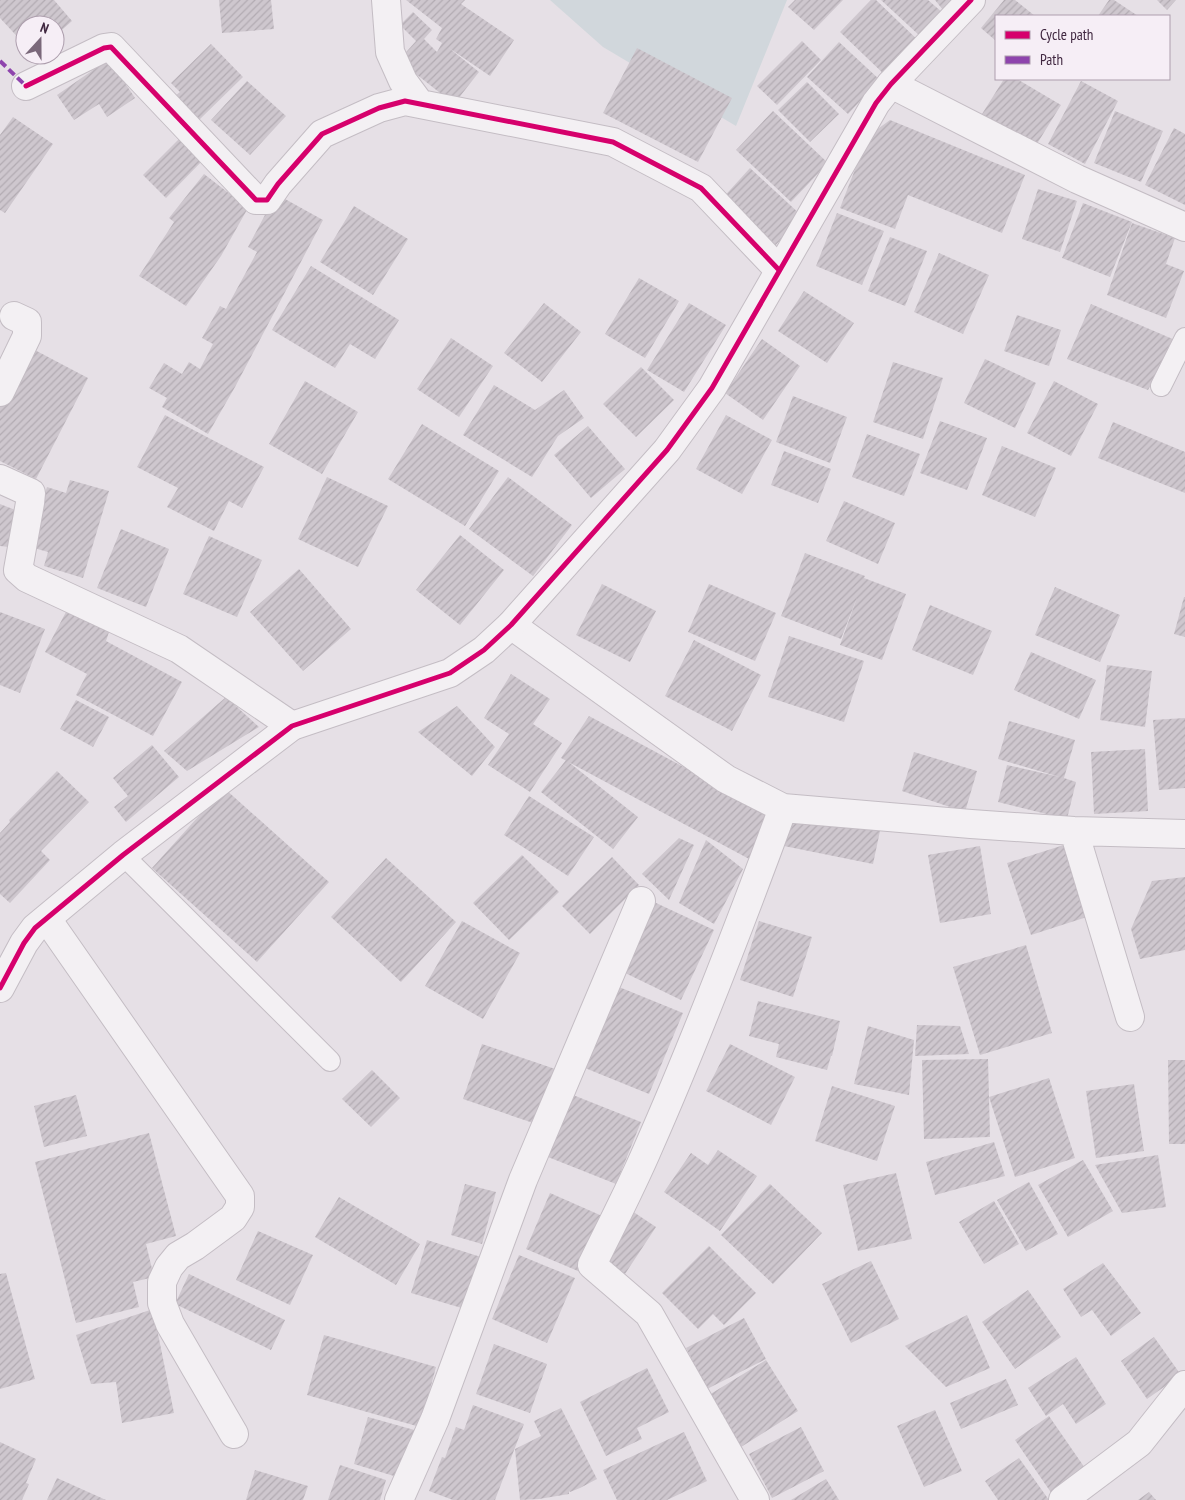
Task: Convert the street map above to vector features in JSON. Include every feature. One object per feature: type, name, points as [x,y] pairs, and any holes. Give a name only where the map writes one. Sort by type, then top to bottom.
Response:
[{"type":"street","points":[[386,0],[390,52],[402,82],[420,104]]},
{"type":"street","points":[[0,988],[24,943],[35,928],[123,855],[292,726],[450,673],[484,650],[511,625],[667,450],[712,388],[876,103],[891,84],[971,0]]},
{"type":"street","points":[[26,86],[104,48],[111,47],[256,200],[267,200],[278,184],[322,134],[379,108],[405,101],[612,142],[701,188],[779,270]]},
{"type":"street","points":[[891,84],[1077,179],[1185,227]]},
{"type":"street","points":[[0,392],[27,336],[27,322],[14,316]]},
{"type":"street","points":[[0,479],[31,493],[18,570],[27,578],[179,649],[292,726]]},
{"type":"street","points":[[511,625],[726,779],[783,808],[1074,831],[1185,834]]},
{"type":"street","points":[[755,1500],[649,1314],[592,1265],[649,1147],[700,1026],[783,808]]},
{"type":"street","points":[[1074,831],[1130,1017]]},
{"type":"street","points":[[399,1500],[435,1419],[523,1180],[642,901]]},
{"type":"street","points":[[47,919],[240,1196],[240,1207],[233,1218],[178,1256],[169,1267],[162,1282],[162,1303],[170,1324],[234,1434]]},
{"type":"street","points":[[1063,1500],[1139,1443],[1185,1385]]},
{"type":"lane","points":[[1161,386],[1185,338]]},
{"type":"lane","points":[[123,855],[330,1061]]},
{"type":"shaded area","points":[[550,0],[787,0],[736,126],[603,47]]},
{"type":"building","points":[[0,0],[54,0],[72,21],[65,27],[65,15],[15,15],[15,34],[0,18]]},
{"type":"building","points":[[219,0],[271,0],[274,29],[222,33]]},
{"type":"building","points":[[406,0],[465,0],[461,4],[514,40],[490,76],[449,48],[479,72],[454,104],[400,59],[416,41],[400,25],[413,12],[432,30],[424,39],[437,52],[442,43],[436,39],[442,28]]},
{"type":"building","points":[[795,0],[843,0],[814,30],[788,7]]},
{"type":"building","points":[[871,0],[876,0],[922,44],[889,79],[840,32]]},
{"type":"building","points":[[881,0],[928,0],[943,13],[921,37]]},
{"type":"building","points":[[935,0],[953,0],[943,10]]},
{"type":"building","points":[[1004,0],[1015,0],[1034,15],[995,15],[995,40],[981,28]]},
{"type":"building","points":[[1109,0],[1114,0],[1136,15],[1099,15]]},
{"type":"building","points":[[1157,0],[1176,0],[1167,10]]},
{"type":"building","points":[[802,41],[821,60],[777,105],[757,86]]},
{"type":"building","points":[[839,42],[880,80],[848,114],[807,77]]},
{"type":"building","points":[[211,44],[243,77],[198,121],[174,97],[180,92],[171,83]]},
{"type":"building","points":[[637,48],[732,98],[698,162],[603,113]]},
{"type":"building","points":[[109,59],[135,98],[107,117],[99,104],[74,120],[57,95]]},
{"type":"building","points":[[1003,80],[1019,80],[1061,105],[1035,147],[982,114]]},
{"type":"building","points":[[247,81],[286,116],[250,155],[211,120]]},
{"type":"building","points":[[1081,81],[1118,101],[1085,164],[1048,144]]},
{"type":"building","points":[[807,82],[839,114],[810,142],[778,110]]},
{"type":"building","points":[[773,111],[828,163],[791,202],[736,150]]},
{"type":"building","points":[[1115,111],[1163,131],[1141,182],[1094,163]]},
{"type":"building","points":[[13,117],[53,144],[5,213],[0,210],[0,135]]},
{"type":"building","points":[[890,120],[1025,175],[1002,233],[908,195],[895,229],[840,208],[868,136]]},
{"type":"building","points":[[1174,128],[1185,134],[1185,205],[1145,185]]},
{"type":"building","points":[[182,136],[205,158],[166,198],[143,175]]},
{"type":"building","points":[[750,168],[802,216],[773,248],[720,201]]},
{"type":"building","points":[[204,174],[248,208],[221,256],[186,306],[139,276],[174,222],[169,218]]},
{"type":"building","points":[[1038,189],[1077,201],[1060,252],[1022,239]]},
{"type":"building","points":[[276,194],[323,220],[235,387],[208,434],[162,407],[167,398],[149,388],[164,363],[182,374],[189,362],[200,369],[213,344],[202,338],[220,306],[226,309],[257,252],[248,247]]},
{"type":"building","points":[[1083,203],[1132,222],[1110,277],[1062,258]]},
{"type":"building","points":[[354,206],[408,239],[373,295],[320,262]]},
{"type":"building","points":[[837,213],[884,231],[862,285],[816,266]]},
{"type":"building","points":[[1132,223],[1175,238],[1166,264],[1184,271],[1166,318],[1107,295]]},
{"type":"building","points":[[890,237],[927,251],[905,306],[868,291]]},
{"type":"building","points":[[939,253],[989,275],[963,334],[914,312]]},
{"type":"building","points":[[311,266],[399,320],[375,359],[350,344],[335,368],[272,330]]},
{"type":"building","points":[[639,278],[679,301],[645,358],[605,334]]},
{"type":"building","points":[[804,291],[854,323],[827,363],[778,331]]},
{"type":"building","points":[[544,303],[581,332],[542,382],[504,353]]},
{"type":"building","points":[[689,303],[726,325],[684,392],[647,370]]},
{"type":"building","points":[[1091,304],[1175,340],[1148,390],[1067,359]]},
{"type":"building","points":[[1017,315],[1061,330],[1049,366],[1004,351]]},
{"type":"building","points":[[451,338],[493,366],[459,417],[417,389]]},
{"type":"building","points":[[762,339],[800,366],[763,420],[725,393]]},
{"type":"building","points":[[31,348],[88,378],[36,479],[0,461],[0,407]]},
{"type":"building","points":[[985,359],[1036,383],[1015,428],[964,403]]},
{"type":"building","points":[[893,362],[943,378],[923,439],[873,422]]},
{"type":"building","points":[[641,367],[674,400],[636,437],[603,404]]},
{"type":"building","points":[[305,381],[358,412],[322,474],[269,444]]},
{"type":"building","points":[[1054,381],[1098,404],[1071,456],[1027,433]]},
{"type":"building","points":[[494,385],[535,410],[564,390],[584,418],[558,436],[532,477],[463,435]]},
{"type":"building","points":[[793,396],[847,417],[830,463],[776,442]]},
{"type":"building","points":[[165,415],[264,467],[242,508],[229,501],[214,531],[167,507],[178,488],[137,467]]},
{"type":"building","points":[[726,415],[772,440],[742,494],[696,469]]},
{"type":"building","points":[[940,421],[987,438],[967,490],[920,473]]},
{"type":"building","points":[[1113,422],[1185,452],[1185,493],[1098,458]]},
{"type":"building","points":[[422,424],[499,471],[465,526],[388,479]]},
{"type":"building","points":[[588,426],[625,469],[591,498],[554,455]]},
{"type":"building","points":[[867,434],[920,454],[904,496],[852,477]]},
{"type":"building","points":[[1002,446],[1056,468],[1035,517],[982,495]]},
{"type":"building","points":[[784,451],[831,469],[818,503],[771,485]]},
{"type":"building","points":[[327,477],[388,506],[358,567],[298,539]]},
{"type":"building","points":[[508,477],[572,525],[533,576],[469,529]]},
{"type":"building","points":[[70,480],[109,491],[83,578],[44,566],[48,552],[27,546],[47,487],[66,493]]},
{"type":"building","points":[[844,501],[895,523],[878,564],[826,541]]},
{"type":"building","points":[[0,504],[18,511],[9,547],[0,546]]},
{"type":"building","points":[[121,529],[169,549],[146,607],[97,588]]},
{"type":"building","points":[[460,535],[504,570],[460,625],[416,590]]},
{"type":"building","points":[[209,536],[262,560],[237,617],[183,594]]},
{"type":"building","points":[[805,553],[906,594],[882,660],[840,645],[858,595],[841,639],[781,616]]},
{"type":"building","points":[[299,569],[351,629],[303,671],[250,612]]},
{"type":"building","points":[[602,584],[656,611],[630,662],[576,635]]},
{"type":"building","points":[[709,584],[776,613],[755,661],[688,632]]},
{"type":"building","points":[[1055,587],[1120,615],[1100,662],[1035,635]]},
{"type":"building","points":[[1185,597],[1185,637],[1174,634]]},
{"type":"building","points":[[930,605],[992,631],[973,675],[912,650]]},
{"type":"building","points":[[67,610],[109,632],[106,641],[182,682],[153,736],[76,695],[87,674],[45,652]]},
{"type":"building","points":[[0,612],[45,629],[20,693],[0,685]]},
{"type":"building","points":[[789,636],[864,661],[844,722],[768,697]]},
{"type":"building","points":[[694,640],[761,675],[732,731],[665,696]]},
{"type":"building","points":[[1031,652],[1096,680],[1079,719],[1014,690]]},
{"type":"building","points":[[1107,665],[1152,671],[1145,727],[1100,720]]},
{"type":"building","points":[[511,674],[550,699],[533,724],[562,743],[530,792],[488,765],[509,734],[484,718]]},
{"type":"building","points":[[226,697],[259,727],[187,771],[164,751]]},
{"type":"building","points":[[76,700],[109,717],[93,747],[60,729]]},
{"type":"building","points":[[457,706],[495,747],[472,776],[418,732]]},
{"type":"building","points":[[589,716],[769,813],[751,860],[561,758]]},
{"type":"building","points":[[1185,718],[1185,788],[1159,790],[1153,720]]},
{"type":"building","points":[[1009,721],[1075,740],[1064,778],[1076,782],[1067,819],[998,802],[1007,765],[1060,777],[998,759]]},
{"type":"building","points":[[152,745],[179,777],[126,822],[114,807],[128,796],[113,778]]},
{"type":"building","points":[[1145,749],[1148,811],[1094,814],[1091,752]]},
{"type":"building","points":[[914,752],[977,771],[965,812],[902,791]]},
{"type":"building","points":[[566,760],[638,817],[613,849],[541,792]]},
{"type":"building","points":[[57,771],[89,802],[41,851],[50,860],[10,903],[0,894],[0,833],[10,822],[9,820]]},
{"type":"building","points":[[224,788],[329,882],[257,962],[152,868]]},
{"type":"building","points":[[529,796],[594,837],[568,876],[504,835]]},
{"type":"building","points":[[791,813],[880,831],[873,864],[784,846]]},
{"type":"building","points":[[679,838],[694,845],[669,900],[642,874]]},
{"type":"building","points":[[706,840],[743,869],[714,924],[679,903]]},
{"type":"building","points":[[1067,844],[1090,916],[1031,935],[1007,863]]},
{"type":"building","points":[[980,846],[991,914],[940,923],[928,855]]},
{"type":"building","points":[[522,855],[559,892],[509,940],[473,903]]},
{"type":"building","points":[[612,857],[639,885],[590,934],[562,906]]},
{"type":"building","points":[[386,858],[456,922],[401,982],[331,917]]},
{"type":"building","points":[[1185,877],[1185,950],[1140,959],[1131,929],[1152,881]]},
{"type":"building","points":[[654,902],[714,930],[681,1000],[621,971]]},
{"type":"building","points":[[462,921],[520,953],[483,1019],[425,986]]},
{"type":"building","points":[[759,921],[812,937],[793,997],[740,980]]},
{"type":"building","points":[[1026,945],[1052,1033],[980,1055],[953,967]]},
{"type":"building","points":[[619,987],[683,1013],[649,1094],[585,1068]]},
{"type":"building","points":[[758,1001],[840,1021],[827,1070],[776,1057],[779,1044],[749,1036]]},
{"type":"building","points":[[917,1025],[960,1026],[969,1054],[915,1056]]},
{"type":"building","points":[[868,1026],[914,1040],[909,1095],[854,1084]]},
{"type":"building","points":[[482,1044],[561,1071],[542,1126],[463,1099]]},
{"type":"building","points":[[730,1044],[795,1077],[771,1125],[706,1091]]},
{"type":"building","points":[[988,1059],[990,1137],[924,1139],[922,1060]]},
{"type":"building","points":[[1168,1060],[1185,1060],[1185,1144],[1169,1144]]},
{"type":"building","points":[[372,1070],[400,1098],[371,1127],[342,1099]]},
{"type":"building","points":[[1049,1078],[1075,1158],[1015,1177],[989,1097]]},
{"type":"building","points":[[1134,1084],[1144,1151],[1096,1158],[1086,1091]]},
{"type":"building","points":[[832,1086],[895,1106],[877,1161],[815,1141]]},
{"type":"building","points":[[568,1093],[641,1122],[616,1184],[543,1155]]},
{"type":"building","points":[[76,1095],[87,1136],[44,1147],[34,1106]]},
{"type":"building","points":[[149,1133],[176,1236],[146,1244],[154,1277],[133,1282],[139,1307],[76,1323],[35,1162]]},
{"type":"building","points":[[994,1142],[1005,1176],[935,1195],[926,1162]]},
{"type":"building","points":[[718,1150],[757,1176],[720,1231],[664,1192],[691,1153],[708,1165]]},
{"type":"building","points":[[1158,1155],[1166,1207],[1122,1213],[1095,1165]]},
{"type":"building","points":[[1083,1160],[1113,1211],[1068,1237],[1038,1185]]},
{"type":"building","points":[[896,1173],[912,1239],[858,1251],[843,1185]]},
{"type":"building","points":[[1029,1182],[1058,1234],[1026,1251],[997,1200]]},
{"type":"building","points":[[465,1184],[496,1192],[482,1244],[451,1235]]},
{"type":"building","points":[[770,1184],[822,1233],[773,1284],[721,1235]]},
{"type":"building","points":[[550,1193],[609,1219],[585,1274],[526,1249]]},
{"type":"building","points":[[339,1197],[420,1244],[396,1285],[315,1237]]},
{"type":"building","points":[[994,1201],[1019,1244],[984,1264],[959,1222]]},
{"type":"building","points":[[629,1209],[656,1227],[625,1274],[598,1256]]},
{"type":"building","points":[[258,1231],[313,1255],[290,1305],[236,1280]]},
{"type":"building","points":[[427,1240],[481,1257],[465,1309],[411,1293]]},
{"type":"building","points":[[709,1246],[756,1293],[724,1325],[713,1314],[698,1329],[662,1293]]},
{"type":"building","points":[[519,1255],[575,1278],[547,1343],[492,1319]]},
{"type":"building","points":[[871,1261],[899,1319],[851,1343],[822,1284]]},
{"type":"building","points":[[1103,1263],[1141,1313],[1111,1336],[1092,1310],[1081,1317],[1063,1289]]},
{"type":"building","points":[[6,1273],[35,1379],[0,1389],[0,1274]]},
{"type":"building","points":[[189,1274],[285,1320],[271,1350],[175,1304]]},
{"type":"building","points":[[1028,1290],[1061,1337],[1015,1369],[982,1322]]},
{"type":"building","points":[[153,1309],[174,1413],[122,1423],[116,1382],[91,1384],[76,1335]]},
{"type":"building","points":[[967,1315],[990,1368],[946,1387],[905,1346]]},
{"type":"building","points":[[744,1318],[766,1359],[707,1389],[686,1348]]},
{"type":"building","points":[[324,1335],[436,1367],[420,1427],[307,1395]]},
{"type":"building","points":[[1154,1337],[1181,1375],[1147,1399],[1121,1361]]},
{"type":"building","points":[[494,1344],[547,1364],[530,1413],[476,1394]]},
{"type":"building","points":[[1076,1357],[1106,1404],[1076,1424],[1063,1404],[1046,1416],[1028,1388]]},
{"type":"building","points":[[766,1360],[798,1411],[741,1447],[709,1395]]},
{"type":"building","points":[[647,1368],[669,1412],[637,1428],[642,1439],[606,1456],[580,1402]]},
{"type":"building","points":[[1006,1379],[1018,1405],[961,1429],[950,1403]]},
{"type":"building","points":[[473,1405],[524,1424],[495,1500],[453,1500],[429,1491],[442,1457],[445,1458],[456,1427],[464,1430]]},
{"type":"building","points":[[561,1408],[597,1479],[580,1488],[569,1491],[569,1494],[520,1500],[515,1449],[541,1436],[534,1421]]},
{"type":"building","points":[[935,1410],[962,1471],[924,1487],[897,1426]]},
{"type":"building","points":[[1049,1416],[1087,1471],[1052,1494],[1015,1440]]},
{"type":"building","points":[[368,1417],[418,1431],[404,1479],[354,1464]]},
{"type":"building","points":[[801,1427],[824,1471],[772,1498],[749,1454]]},
{"type":"building","points":[[684,1432],[707,1481],[667,1500],[617,1500],[603,1470]]},
{"type":"building","points":[[0,1442],[36,1459],[26,1483],[29,1484],[22,1500],[0,1500]]},
{"type":"building","points":[[1019,1458],[1049,1500],[998,1500],[985,1481]]},
{"type":"building","points":[[340,1465],[386,1480],[380,1500],[328,1500]]},
{"type":"building","points":[[255,1470],[308,1486],[303,1500],[246,1500]]},
{"type":"building","points":[[57,1478],[106,1500],[47,1500]]},
{"type":"building","points":[[826,1479],[839,1500],[791,1500]]},
{"type":"building","points":[[1149,1492],[1156,1500],[1138,1500]]},
{"type":"marked path","points":[[0,61],[26,86]]},
{"type":"cycle path","points":[[0,988],[24,943],[35,928],[123,855],[292,726],[450,673],[484,650],[511,625],[667,450],[712,388],[876,103],[891,84],[971,0]]},
{"type":"cycle path","points":[[26,86],[104,48],[111,47],[256,200],[267,200],[278,184],[322,134],[379,108],[405,101],[613,142],[701,188],[779,270]]}]
